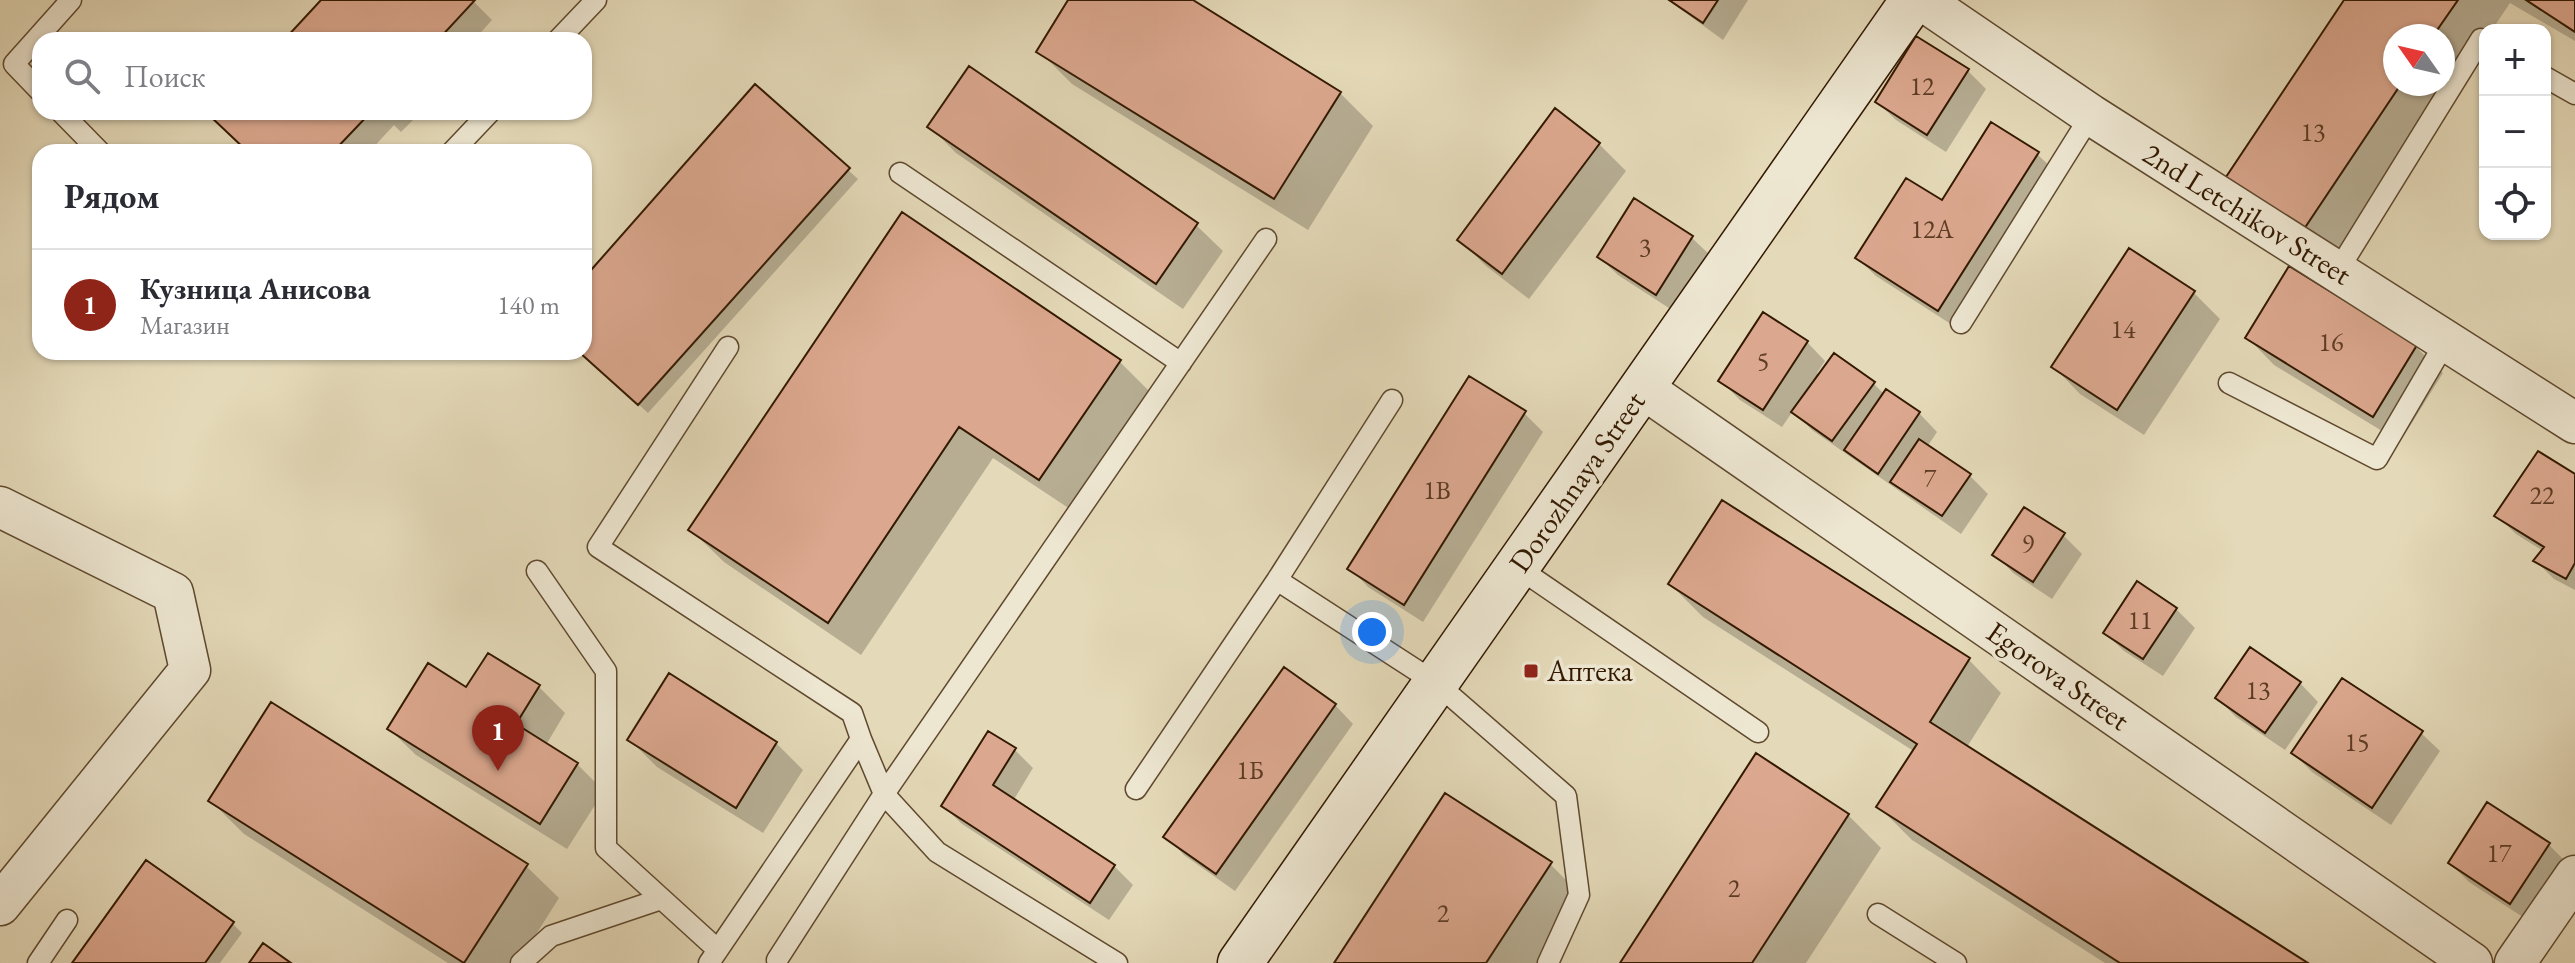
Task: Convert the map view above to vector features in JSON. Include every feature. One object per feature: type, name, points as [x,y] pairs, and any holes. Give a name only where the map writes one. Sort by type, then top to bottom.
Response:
[{"type":"main road","name":"Dorozhnaya Street","points":[[1240,963],[1913,0]]},
{"type":"street","name":"2nd Letchikov Street","points":[[1922,0],[2091,115],[2575,423]]},
{"type":"street","name":"Egorova Street","points":[[1644,389],[2472,963]]},
{"type":"street","points":[[0,507],[173,593],[190,670],[0,905]]},
{"type":"street","points":[[2515,963],[2575,876]]},
{"type":"lane","points":[[42,32],[71,0]]},
{"type":"lane","points":[[566,32],[596,0]]},
{"type":"lane","points":[[2337,272],[2479,42]]},
{"type":"lane","points":[[32,44],[14,64],[32,83]]},
{"type":"lane","points":[[2551,80],[2575,94]]},
{"type":"lane","points":[[1961,323],[2091,115]]},
{"type":"lane","points":[[69,120],[92,144]]},
{"type":"lane","points":[[460,144],[482,120]]},
{"type":"lane","points":[[900,173],[1181,363]]},
{"type":"lane","points":[[777,960],[884,794],[1266,239]]},
{"type":"lane","points":[[2229,383],[2377,459],[2446,341]]},
{"type":"lane","points":[[728,347],[598,547],[852,713],[884,794],[937,852],[1117,963]]},
{"type":"lane","points":[[1136,789],[1277,580],[1392,400]]},
{"type":"lane","points":[[1517,567],[1758,732]]},
{"type":"lane","points":[[537,571],[606,671],[606,848],[661,899],[713,957],[861,739]]},
{"type":"lane","points":[[1277,580],[1436,683],[1566,796],[1579,895],[1548,963]]},
{"type":"lane","points":[[521,963],[551,936],[661,899]]},
{"type":"lane","points":[[1878,914],[1956,963]]},
{"type":"lane","points":[[38,963],[67,920]]},
{"type":"building","points":[[321,0],[475,0],[445,32],[291,32]]},
{"type":"building","points":[[1068,0],[1193,0],[1341,92],[1274,199],[1036,52]]},
{"type":"building","points":[[1669,0],[1718,0],[1703,23]]},
{"type":"building","points":[[2344,0],[2458,0],[2441,24],[2383,24],[2383,96],[2393,96],[2302,232],[2224,180]]},
{"type":"building","points":[[2526,0],[2575,0],[2575,32]]},
{"type":"building","points":[[1916,36],[1969,69],[1927,135],[1875,102]]},
{"type":"building","points":[[969,66],[1198,223],[1156,284],[927,127]]},
{"type":"building","points":[[755,84],[850,168],[638,405],[588,360],[592,360],[592,269]]},
{"type":"building","points":[[1555,108],[1600,143],[1502,274],[1457,240]]},
{"type":"building","points":[[214,120],[363,120],[341,144],[240,144]]},
{"type":"building","points":[[1991,122],[2039,152],[1938,311],[1855,258],[1906,178],[1942,200]]},
{"type":"building","points":[[1634,198],[1693,236],[1656,295],[1597,257]]},
{"type":"building","points":[[902,212],[1121,360],[1039,480],[959,427],[828,623],[688,530]]},
{"type":"building","points":[[2129,248],[2195,291],[2117,410],[2051,367]]},
{"type":"building","points":[[2289,266],[2417,345],[2373,417],[2245,338]]},
{"type":"building","points":[[1763,312],[1808,341],[1763,410],[1718,381]]},
{"type":"building","points":[[1834,353],[1875,382],[1832,441],[1791,412]]},
{"type":"building","points":[[1469,376],[1526,411],[1404,605],[1347,569]]},
{"type":"building","points":[[1886,389],[1920,412],[1878,474],[1844,450]]},
{"type":"building","points":[[1919,439],[1971,474],[1942,516],[1890,482]]},
{"type":"building","points":[[2538,451],[2575,474],[2575,563],[2566,579],[2533,561],[2544,547],[2494,516]]},
{"type":"building","points":[[1722,500],[1970,658],[1930,722],[2308,963],[2120,963],[1876,807],[1917,744],[1668,584]]},
{"type":"building","points":[[2024,507],[2065,533],[2033,582],[1992,555]]},
{"type":"building","points":[[2137,581],[2177,608],[2143,659],[2103,633]]},
{"type":"building","points":[[2250,647],[2301,682],[2265,733],[2215,698]]},
{"type":"building","points":[[488,653],[540,685],[516,724],[578,763],[540,824],[387,729],[428,663],[466,687]]},
{"type":"building","points":[[1284,667],[1336,704],[1216,874],[1163,837]]},
{"type":"building","points":[[669,673],[777,742],[736,808],[627,740]]},
{"type":"building","points":[[2342,678],[2423,731],[2372,808],[2291,753]]},
{"type":"building","points":[[271,702],[528,864],[464,963],[208,801]]},
{"type":"building","points":[[988,731],[1016,748],[993,785],[1115,865],[1090,903],[941,806]]},
{"type":"building","points":[[1756,753],[1849,814],[1752,963],[1620,963]]},
{"type":"building","points":[[1445,793],[1552,862],[1486,963],[1334,963]]},
{"type":"building","points":[[2487,802],[2550,843],[2510,904],[2448,863]]},
{"type":"building","points":[[146,860],[234,922],[205,963],[72,963]]},
{"type":"building","points":[[263,943],[291,963],[249,963]]},
{"type":"place","name":"Аптека","points":[[1531,671]]},
{"type":"place","name":"Кузница Анисова","points":[[498,771]]}]
